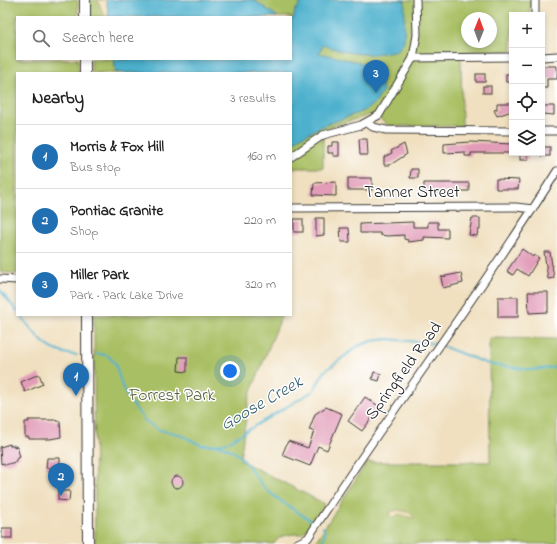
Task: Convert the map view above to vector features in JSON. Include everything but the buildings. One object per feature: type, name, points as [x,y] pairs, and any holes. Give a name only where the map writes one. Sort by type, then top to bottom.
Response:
[{"type":"main road","points":[[85,0],[85,16]]},
{"type":"main road","points":[[85,60],[85,72]]},
{"type":"main road","points":[[87,316],[88,544]]},
{"type":"street","points":[[292,156],[323,135],[367,123],[379,115],[413,58],[417,35],[416,0]]},
{"type":"street","points":[[535,0],[535,12]]},
{"type":"street","points":[[545,57],[557,56]]},
{"type":"street","points":[[413,58],[509,57]]},
{"type":"street","points":[[367,123],[373,127],[386,130],[509,131]]},
{"type":"street","points":[[545,131],[557,131]]},
{"type":"street","name":"Springfield Road","points":[[296,544],[308,538],[361,456],[444,341],[557,172]]},
{"type":"street","name":"Tanner Street","points":[[292,208],[516,207],[533,209]]},
{"type":"street","points":[[0,279],[16,280]]},
{"type":"green space","points":[[0,0],[78,0],[78,16],[16,16],[16,60],[78,60],[79,72],[16,72],[16,274],[0,272]]},
{"type":"green space","points":[[90,0],[530,0],[530,12],[509,12],[509,51],[461,52],[462,126],[389,126],[374,114],[335,125],[323,131],[323,168],[292,168],[292,72],[91,72],[91,60],[292,60],[292,16],[91,16]]},
{"type":"green space","name":"Forrest Park","points":[[94,316],[282,316],[249,397],[240,460],[325,504],[311,525],[302,534],[282,536],[274,544],[95,544]]},
{"type":"green space","points":[[489,338],[557,339],[557,544],[314,544],[367,462],[490,462]]},
{"type":"sand","points":[[98,0],[106,0],[109,16],[104,16]]},
{"type":"sand","points":[[398,510],[410,513],[414,517],[412,518],[399,514],[392,518],[390,517],[390,512]]},
{"type":"water","points":[[106,0],[254,0],[277,16],[109,16]]},
{"type":"water","points":[[303,0],[405,0],[404,41],[398,50],[378,54],[360,54],[342,51],[323,45],[319,53],[363,63],[377,75],[382,84],[383,91],[376,102],[364,111],[325,125],[299,138],[292,144],[292,72],[116,72],[114,60],[292,60],[292,19],[295,11]]},
{"type":"waterway","name":"Goose Creek","points":[[0,290],[16,310]]},
{"type":"waterway","name":"Goose Creek","points":[[21,316],[38,337],[50,348],[66,354],[77,355]]},
{"type":"waterway","name":"Goose Creek","points":[[97,354],[107,355],[115,363],[122,386],[129,400],[146,422],[159,430],[179,434],[201,445],[215,445],[228,442],[313,391],[325,371],[358,346],[372,341],[388,339],[438,344]]},
{"type":"waterway","name":"Goose Creek","points":[[442,346],[488,364],[532,370],[557,367]]},
{"type":"waterway","points":[[217,445],[233,451],[244,461],[263,486],[272,495],[311,520]]},
{"type":"waterway","points":[[322,544],[325,532],[323,527]]},
{"type":"place","name":"Miller Park","points":[[376,93]]},
{"type":"place","name":"Morris & Fox Hill","points":[[76,396]]},
{"type":"place","name":"Pontiac Granite","points":[[61,496]]}]
